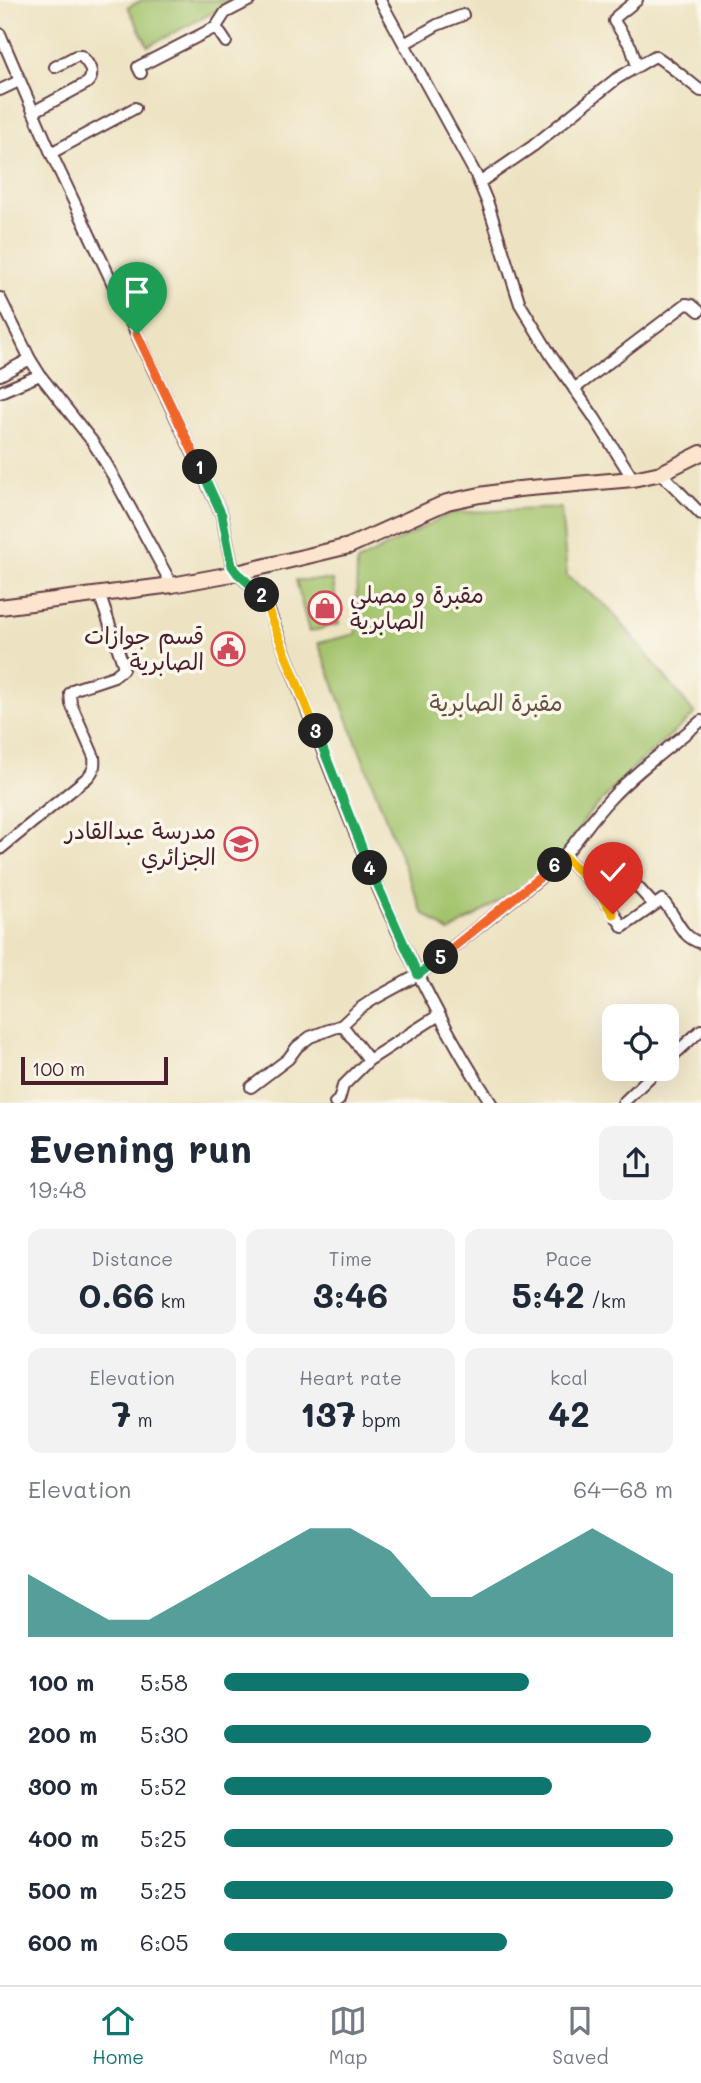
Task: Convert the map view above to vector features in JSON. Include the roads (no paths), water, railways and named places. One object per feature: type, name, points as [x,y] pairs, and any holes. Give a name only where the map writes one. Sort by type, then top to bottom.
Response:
[{"type":"street","points":[[141,73],[138,67],[216,27],[225,13],[250,0]]},
{"type":"street","points":[[380,0],[479,183],[520,304],[633,479]]},
{"type":"street","points":[[637,0],[614,21],[631,47],[637,66]]},
{"type":"street","points":[[404,44],[437,25],[463,15]]},
{"type":"street","points":[[216,27],[226,42]]},
{"type":"street","points":[[0,34],[51,153],[222,515],[232,566],[261,592],[266,603],[355,830],[418,975],[491,1103]]},
{"type":"street","points":[[479,183],[533,146],[616,79],[654,56],[659,56],[701,91]]},
{"type":"street","points":[[33,112],[91,79],[92,73],[81,57],[55,67]]},
{"type":"street","points":[[0,90],[19,81]]},
{"type":"street","points":[[51,153],[135,108]]},
{"type":"street","points":[[1,302],[40,375],[104,458],[172,585]]},
{"type":"street","points":[[574,388],[686,304],[699,311]]},
{"type":"street","points":[[0,375],[30,359]]},
{"type":"street","points":[[0,392],[40,375]]},
{"type":"street","points":[[0,607],[172,585],[237,573],[349,545],[447,502],[519,489],[633,479],[661,473],[701,453]]},
{"type":"street","points":[[661,473],[701,514]]},
{"type":"street","points":[[0,849],[93,771],[94,757],[71,704],[70,693],[119,674],[123,669],[99,593]]},
{"type":"street","points":[[251,1087],[288,1059],[297,1047],[310,1037],[342,1026],[374,999],[418,975],[564,857],[594,817],[629,779],[701,721]]},
{"type":"street","points":[[564,857],[595,886],[623,927],[659,900],[664,901],[684,933],[695,942],[701,943]]},
{"type":"street","points":[[619,870],[653,904]]},
{"type":"street","points":[[335,1103],[339,1100],[343,1086],[369,1060],[439,1015]]},
{"type":"street","points":[[342,1026],[369,1060]]},
{"type":"street","points":[[679,1050],[701,1030]]},
{"type":"street","points":[[623,1103],[645,1081]]},
{"type":"place","name":"مقبرة و مصلى الصابرية","points":[[325,608]]},
{"type":"place","name":"قسم جوازات الصابرية","points":[[228,649]]},
{"type":"place","name":"مدرسة عبدالقادر الجزائري","points":[[241,844]]},
{"type":"park label","name":"مقبرة الصابرية","points":[[496,703]]}]
